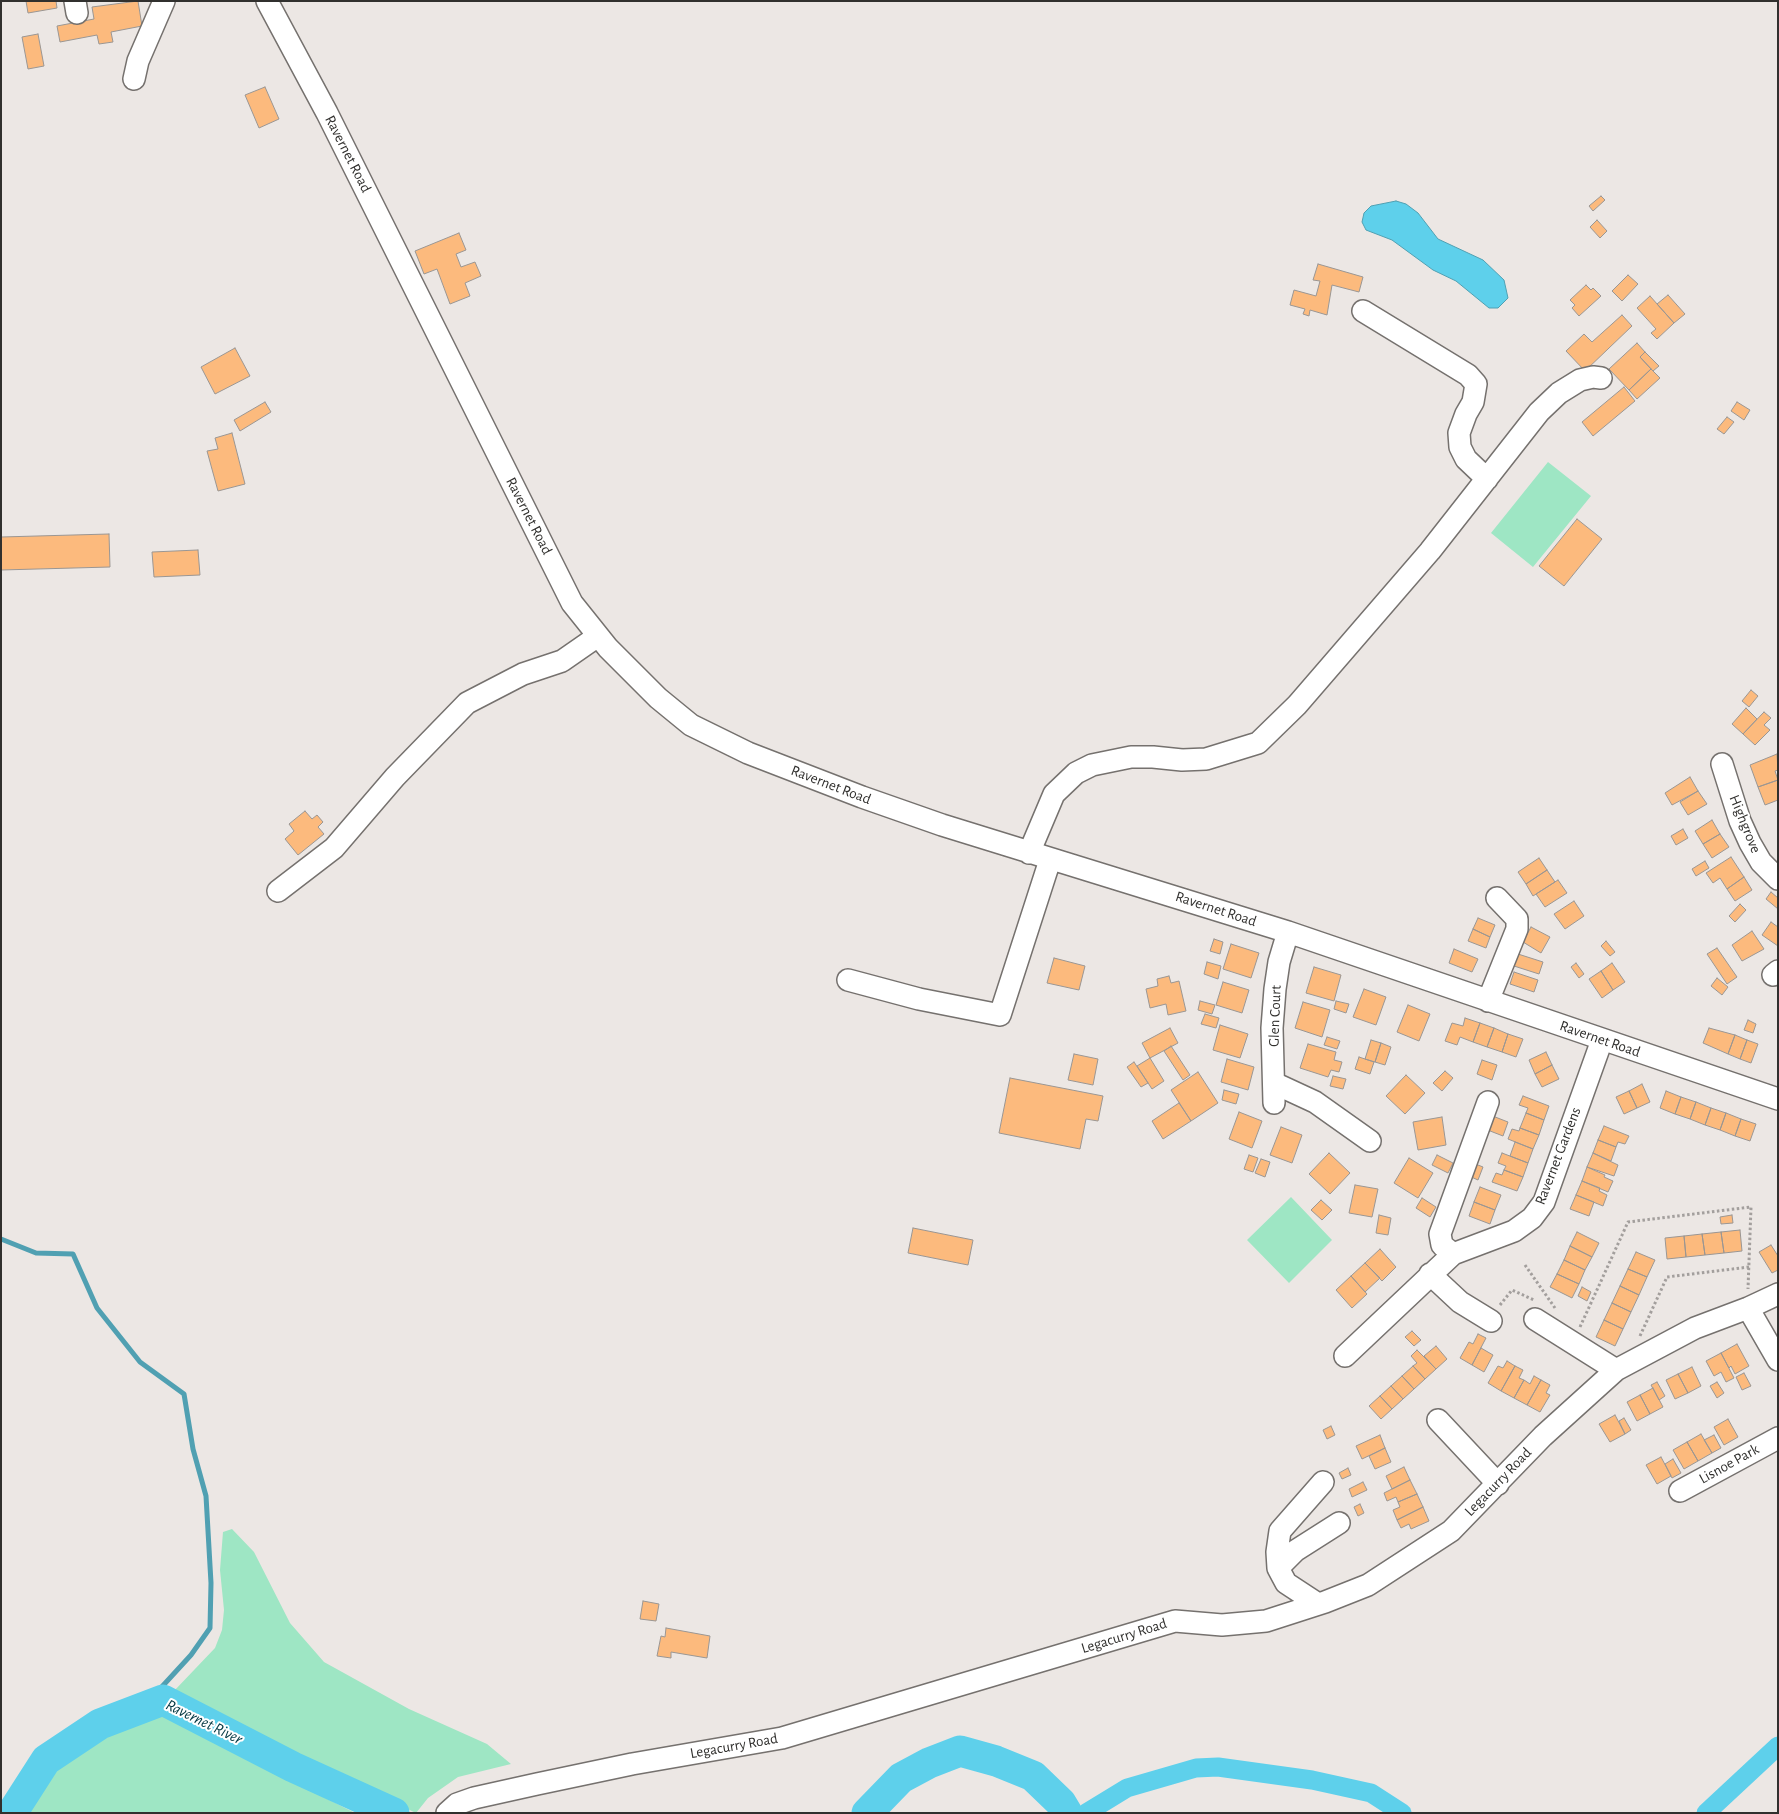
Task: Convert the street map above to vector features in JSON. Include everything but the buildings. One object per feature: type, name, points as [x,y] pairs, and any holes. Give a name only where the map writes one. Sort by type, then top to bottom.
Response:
[{"type":"street","points":[[134,79],[138,61],[164,1]]},
{"type":"street","name":"Ravernet Road","points":[[267,1],[327,113],[572,603],[598,636],[658,698],[691,724],[748,753],[862,798],[1050,860],[1165,893],[1288,932],[1778,1099]]},
{"type":"street","points":[[1363,311],[1468,375],[1476,384],[1473,402],[1459,433],[1460,446],[1466,459],[1487,479]]},
{"type":"street","points":[[1029,853],[1054,794],[1076,773],[1092,765],[1131,758],[1206,759],[1258,743],[1297,705],[1430,551],[1538,412],[1559,393],[1586,378],[1601,378]]},
{"type":"street","points":[[278,891],[334,848],[395,777],[467,704],[523,674],[562,661],[598,636]]},
{"type":"street","name":"Highgrove","points":[[1722,764],[1740,821],[1750,843],[1761,862],[1778,879]]},
{"type":"street","points":[[848,980],[920,999],[1000,1015],[1050,860]]},
{"type":"street","points":[[1488,1000],[1517,929],[1517,919],[1497,898]]},
{"type":"street","name":"Glen Court","points":[[1288,932],[1278,962],[1275,989],[1272,1028],[1274,1093],[1315,1102],[1370,1141]]},
{"type":"street","name":"Ravernet Gardens","points":[[1345,1356],[1453,1254],[1514,1231],[1532,1218],[1544,1202],[1602,1040]]},
{"type":"street","points":[[1453,1254],[1442,1245],[1440,1234],[1488,1102]]},
{"type":"street","points":[[1430,1274],[1460,1302],[1490,1320]]},
{"type":"street","name":"Legacurry Road","points":[[447,1813],[457,1804],[483,1796],[632,1764],[782,1738],[1174,1621],[1222,1625],[1266,1621],[1368,1585],[1451,1531],[1543,1436],[1616,1370],[1695,1328],[1778,1294]]},
{"type":"street","points":[[1750,1307],[1778,1360]]},
{"type":"street","points":[[1540,1309],[1616,1370]]},
{"type":"street","points":[[1438,1420],[1498,1484]]},
{"type":"street","name":"Lisnoe Park","points":[[1680,1491],[1778,1438]]},
{"type":"street","points":[[1318,1604],[1286,1583],[1278,1568],[1277,1552],[1280,1532],[1323,1482]]},
{"type":"street","points":[[1278,1568],[1295,1551],[1339,1523]]},
{"type":"path","points":[[1578,1330],[1628,1222],[1751,1207],[1748,1294],[1750,1307]]},
{"type":"path","points":[[1637,1341],[1667,1277],[1749,1267]]},
{"type":"path","points":[[1490,1320],[1512,1290],[1540,1309],[1556,1310]]},
{"type":"green space","points":[[1548,462],[1591,496],[1533,567],[1491,533]]},
{"type":"green space","points":[[1291,1197],[1332,1240],[1289,1283],[1247,1240]]},
{"type":"green space","points":[[232,1529],[254,1552],[290,1623],[324,1662],[409,1709],[487,1744],[511,1764],[458,1777],[428,1798],[416,1813],[177,1700],[174,1691],[215,1648],[222,1630],[224,1610],[220,1570],[223,1532]]},
{"type":"green space","points":[[158,1713],[355,1813],[19,1813],[34,1789],[67,1755],[116,1726]]},
{"type":"water","points":[[1396,201],[1406,204],[1418,213],[1438,239],[1483,260],[1504,280],[1508,298],[1498,308],[1489,308],[1456,281],[1433,270],[1392,240],[1366,230],[1362,222],[1364,213],[1371,206]]},
{"type":"waterway","points":[[1,1239],[36,1253],[73,1254],[97,1308],[140,1362],[184,1394],[193,1449],[206,1496],[211,1583],[210,1628],[191,1655],[158,1691],[163,1700]]},
{"type":"waterway","name":"Ravernet River","points":[[12,1813],[46,1760],[100,1724],[163,1700],[293,1767],[394,1813]]},
{"type":"waterway","points":[[1706,1813],[1778,1746]]},
{"type":"waterway","name":"Ravernet River","points":[[867,1813],[901,1778],[929,1763],[960,1751],[996,1761],[1033,1776],[1061,1803],[1067,1813]]},
{"type":"waterway","points":[[1086,1813],[1127,1788],[1196,1768],[1218,1767],[1312,1780],[1371,1793],[1402,1813]]}]
